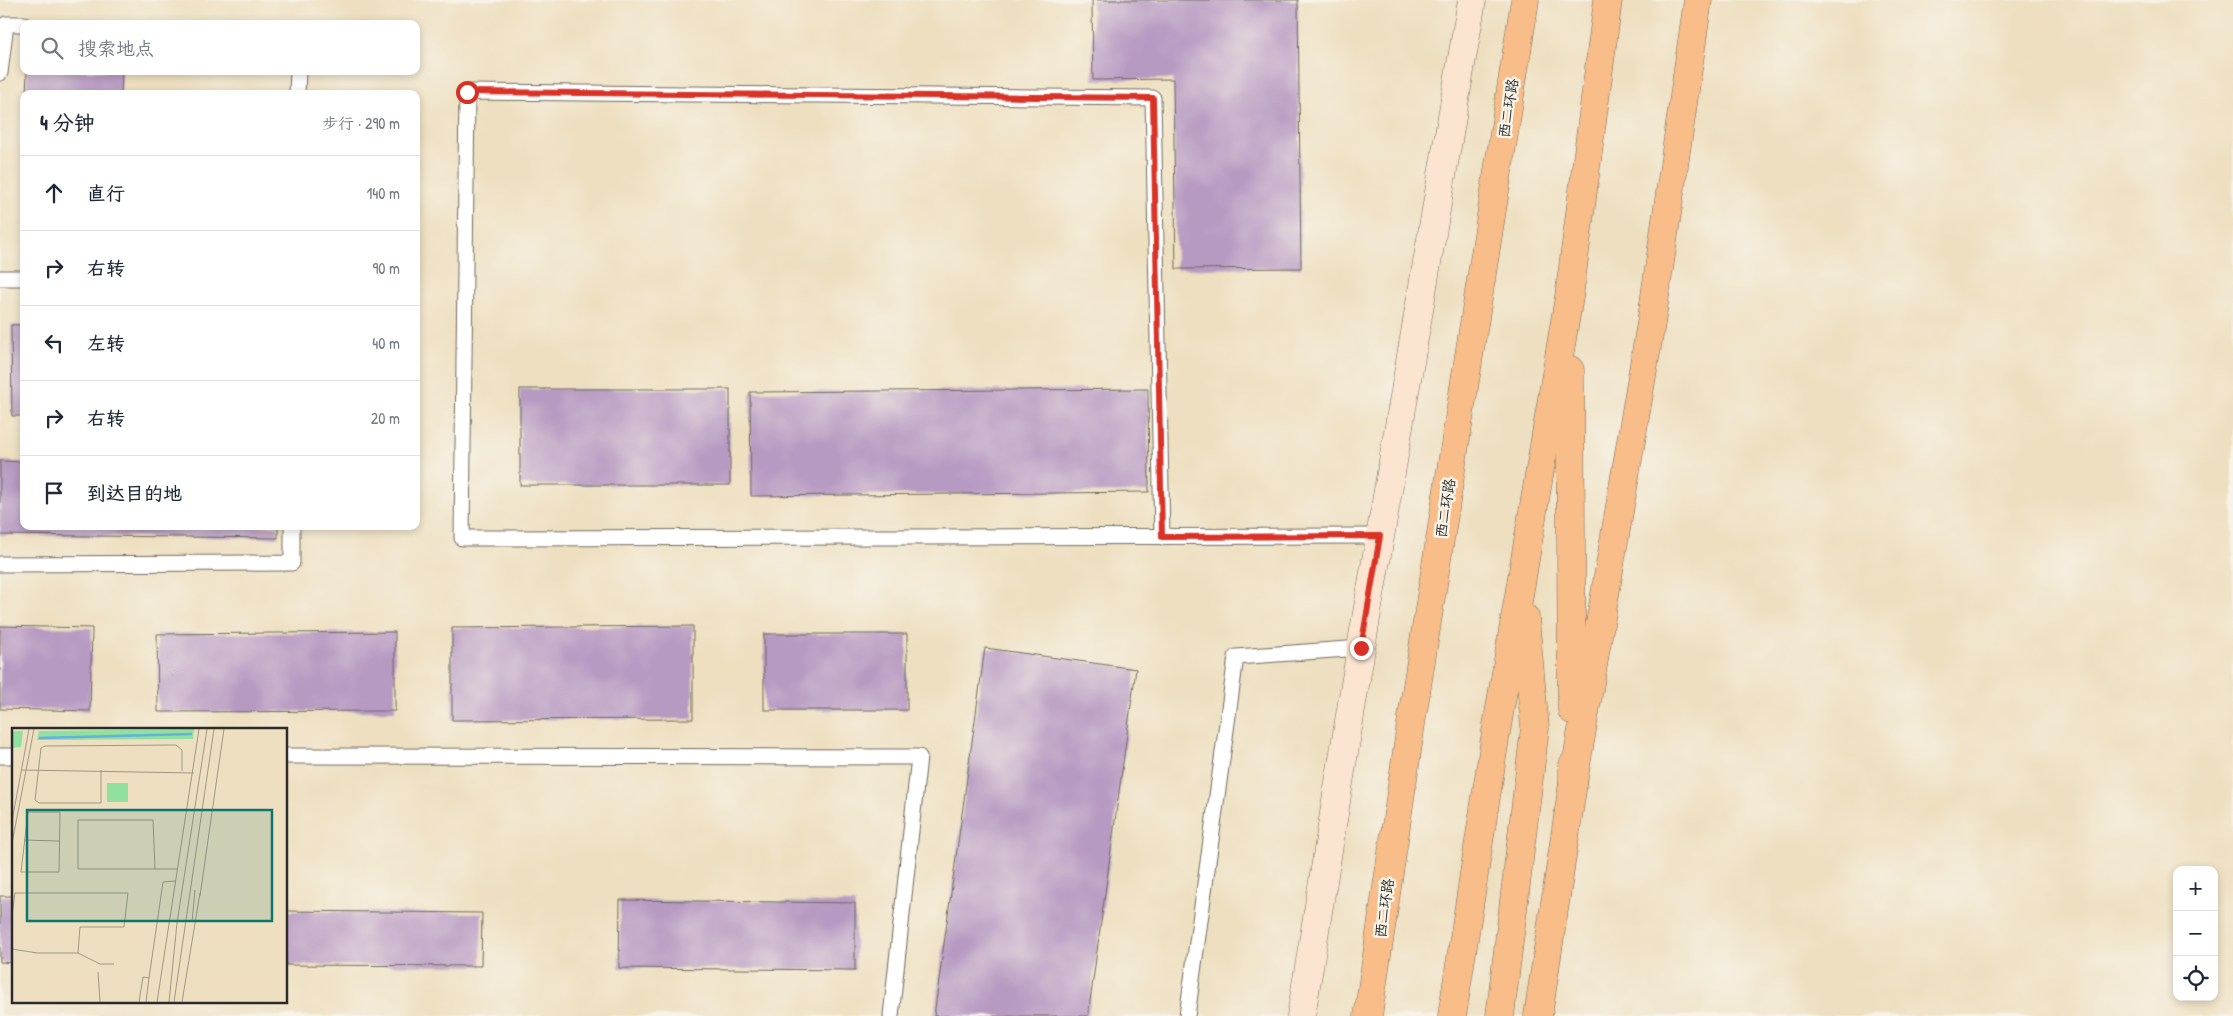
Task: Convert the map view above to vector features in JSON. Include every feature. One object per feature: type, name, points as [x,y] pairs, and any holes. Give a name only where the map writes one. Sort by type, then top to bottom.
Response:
[{"type":"highway","name":"西二环路","points":[[1368,1016],[1411,724],[1525,0]]},
{"type":"highway","points":[[1452,1016],[1569,297],[1608,0]]},
{"type":"highway","points":[[1538,1016],[1573,783],[1652,318],[1698,0]]},
{"type":"highway","points":[[1569,297],[1573,783]]},
{"type":"highway","points":[[1500,1016],[1535,728],[1522,577]]},
{"type":"street","points":[[1300,1016],[1472,0]]},
{"type":"lane","points":[[0,73],[6,24],[20,24]]},
{"type":"lane","points":[[297,90],[298,75]]},
{"type":"lane","points":[[1162,537],[1153,98],[467,92],[462,538],[1162,537],[1380,536]]},
{"type":"lane","points":[[0,278],[20,278]]},
{"type":"lane","points":[[0,564],[292,563],[292,530]]},
{"type":"lane","points":[[1187,1016],[1236,657],[1361,648]]},
{"type":"lane","points":[[288,756],[919,757],[891,1016]]},
{"type":"building","points":[[1092,0],[1298,0],[1301,268],[1176,269],[1173,79],[1093,80]]},
{"type":"building","points":[[27,75],[122,75],[121,90],[26,90]]},
{"type":"building","points":[[11,325],[20,325],[20,416],[12,416]]},
{"type":"building","points":[[520,389],[730,389],[730,485],[520,485]]},
{"type":"building","points":[[1148,389],[1149,492],[751,496],[750,392]]},
{"type":"building","points":[[0,461],[20,462],[20,530],[278,530],[278,538],[0,535]]},
{"type":"building","points":[[0,626],[92,628],[90,711],[0,709]]},
{"type":"building","points":[[693,626],[693,719],[452,720],[452,628]]},
{"type":"building","points":[[395,632],[395,711],[158,712],[157,634]]},
{"type":"building","points":[[764,634],[907,634],[907,710],[764,710]]},
{"type":"building","points":[[985,648],[1136,669],[1088,1016],[934,1016]]},
{"type":"building","points":[[0,896],[12,896],[12,963],[0,962]]},
{"type":"building","points":[[620,900],[855,903],[855,970],[619,968]]},
{"type":"building","points":[[288,911],[482,913],[481,966],[288,965]]},
{"type":"route","points":[[467,92],[1153,98],[1162,537],[1380,536],[1361,648]]}]
